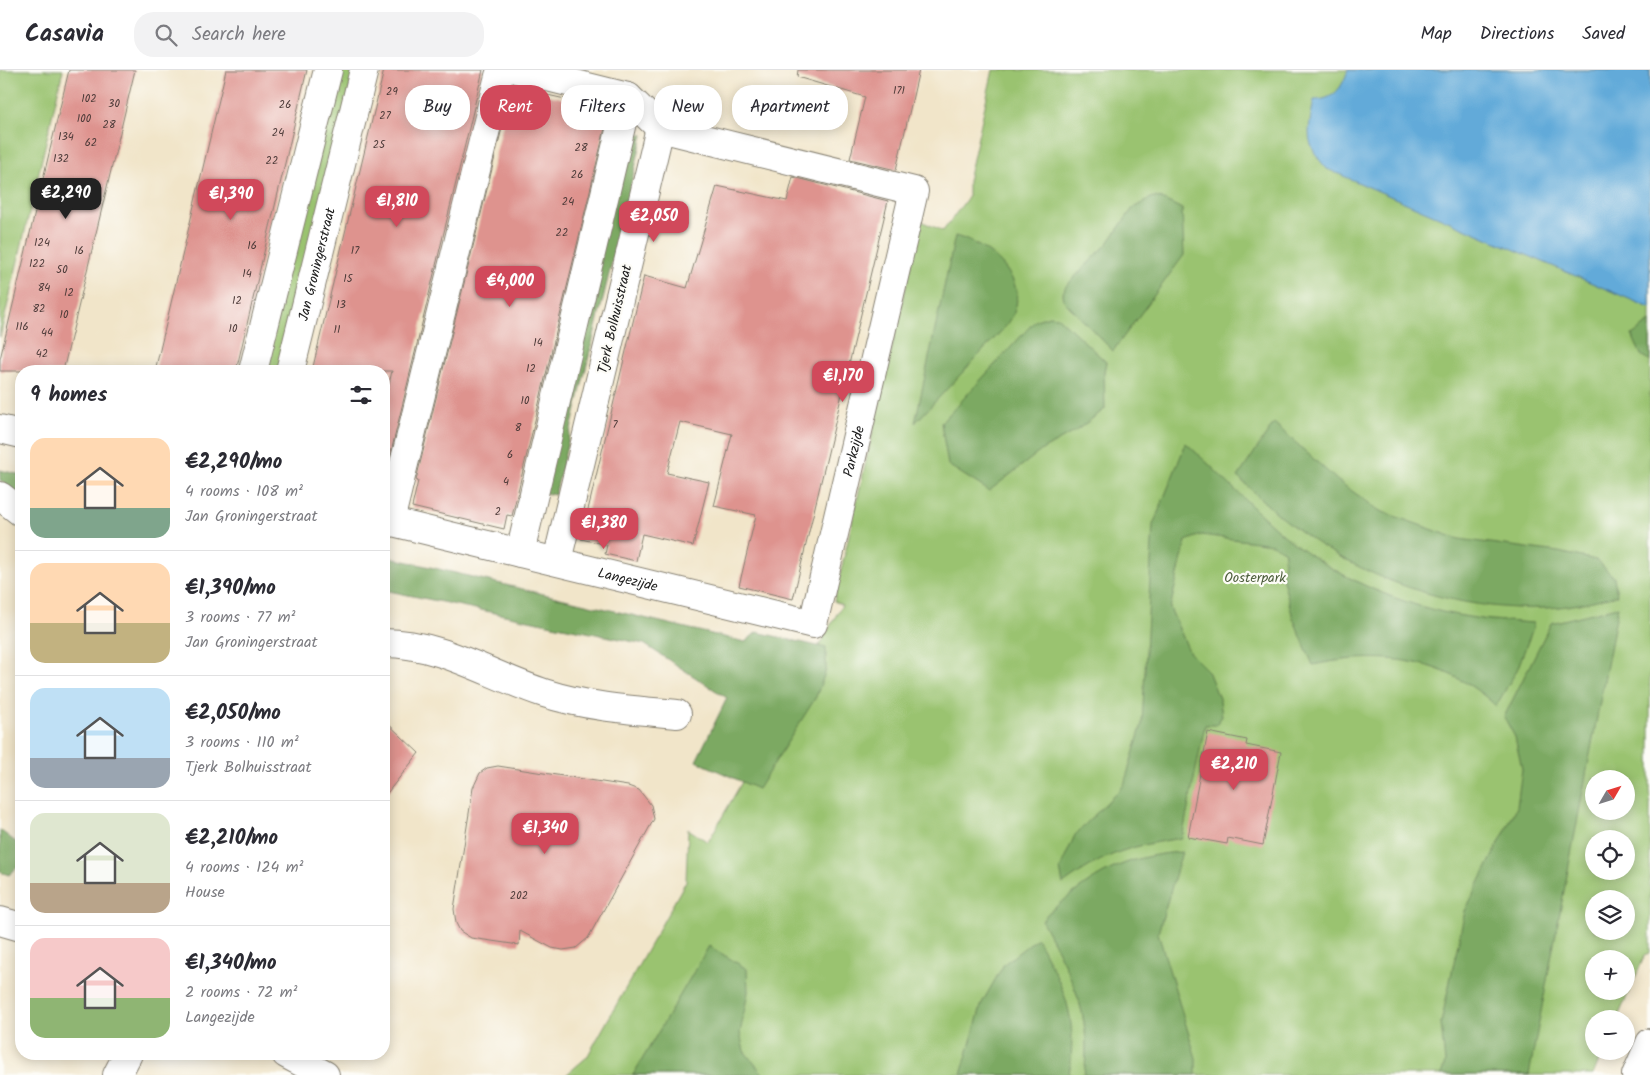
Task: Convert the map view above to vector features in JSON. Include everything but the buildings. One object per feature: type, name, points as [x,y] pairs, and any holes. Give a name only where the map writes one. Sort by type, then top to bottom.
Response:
[{"type":"street","points":[[254,365],[328,70]]},
{"type":"street","name":"Jan Groningerstraat","points":[[291,365],[364,70]]},
{"type":"street","points":[[390,509],[509,73],[568,85]]},
{"type":"street","points":[[644,112],[654,122]]},
{"type":"street","points":[[520,553],[620,130]]},
{"type":"street","name":"Tjerk Bolhuisstraat","points":[[557,561],[660,130]]},
{"type":"street","name":"Parkzijde","points":[[668,130],[914,191],[813,624]]},
{"type":"street","points":[[0,429],[15,433]]},
{"type":"street","points":[[0,496],[15,507]]},
{"type":"street","name":"Langezijde","points":[[390,521],[813,624]]},
{"type":"street","points":[[390,643],[401,643],[468,661],[544,693],[616,709],[677,714]]},
{"type":"street","points":[[0,921],[15,925]]},
{"type":"street","points":[[1636,1075],[1650,1043]]},
{"type":"street","points":[[117,1075],[125,1060]]},
{"type":"street","points":[[297,1060],[325,1075]]},
{"type":"green space","points":[[0,70],[63,70],[0,337]]},
{"type":"green space","points":[[337,70],[354,70],[286,365],[263,365]]},
{"type":"green space","name":"Oosterpark","points":[[993,70],[1650,70],[1650,953],[1645,955],[1635,978],[1635,950],[1585,950],[1585,1000],[1625,1000],[1621,1010],[1585,1010],[1585,1060],[1599,1060],[1593,1075],[566,1075],[587,1057],[686,881],[688,829],[708,842],[842,605],[834,601],[921,221],[943,231],[968,197],[968,181]]},
{"type":"green space","points":[[630,132],[643,135],[555,495],[543,493]]},
{"type":"green space","points":[[1153,197],[1160,198],[1182,209],[1184,255],[1113,351],[1064,301],[1063,293],[1066,286],[1108,243],[1133,208]]},
{"type":"green space","points":[[955,236],[983,248],[1006,269],[1013,282],[1017,296],[1015,310],[1007,325],[915,423]]},
{"type":"green space","points":[[1049,316],[1058,317],[1106,362],[1104,372],[1105,409],[1077,430],[1042,450],[989,491],[948,465],[941,423],[1036,320]]},
{"type":"green space","points":[[1650,322],[1650,361],[1641,355],[1632,335]]},
{"type":"green space","points":[[1274,423],[1338,481],[1380,511],[1459,539],[1558,552],[1596,560],[1614,577],[1617,595],[1546,608],[1510,608],[1474,604],[1402,585],[1336,555],[1305,535],[1272,509],[1238,477]]},
{"type":"green space","points":[[1186,443],[1280,532],[1300,548],[1345,576],[1419,606],[1477,618],[1533,623],[1533,628],[1517,670],[1496,706],[1476,690],[1455,677],[1433,668],[1410,662],[1362,659],[1313,665],[1293,618],[1282,576],[1285,552],[1272,544],[1201,535],[1186,541],[1170,608],[1190,653],[1208,671],[1220,701],[1222,716],[1216,725],[1205,725],[1182,838],[1148,844],[1106,857],[1063,884],[1060,869],[1075,835],[1124,785],[1142,724],[1153,525]]},
{"type":"green space","points":[[0,470],[15,474],[15,493],[0,480]]},
{"type":"green space","points":[[390,557],[745,642],[757,632],[826,648],[826,670],[816,697],[758,789],[696,761],[727,698],[644,644],[390,591]]},
{"type":"green space","points":[[1618,607],[1587,770],[1585,770],[1585,781],[1529,1075],[1441,1075],[1445,1063],[1441,1023],[1465,911],[1517,807],[1522,769],[1515,737],[1504,717],[1551,623]]},
{"type":"green space","points":[[0,830],[15,841],[15,870],[9,875],[0,872]]},
{"type":"green space","points":[[1182,852],[1158,933],[1196,1058],[1196,1075],[1084,1075],[1085,1032],[1077,994],[1062,959],[1042,921],[1048,913],[1064,900],[1109,870],[1142,858]]},
{"type":"green space","points":[[1037,938],[1062,988],[1067,1003],[1072,1035],[1069,1075],[961,1075],[982,1003],[1004,964]]},
{"type":"green space","points":[[709,946],[747,969],[748,992],[740,1033],[744,1051],[764,1075],[633,1075]]},
{"type":"water","points":[[1348,70],[1650,70],[1650,308],[1327,169],[1319,160],[1309,137],[1314,100],[1327,98],[1336,92]]}]
